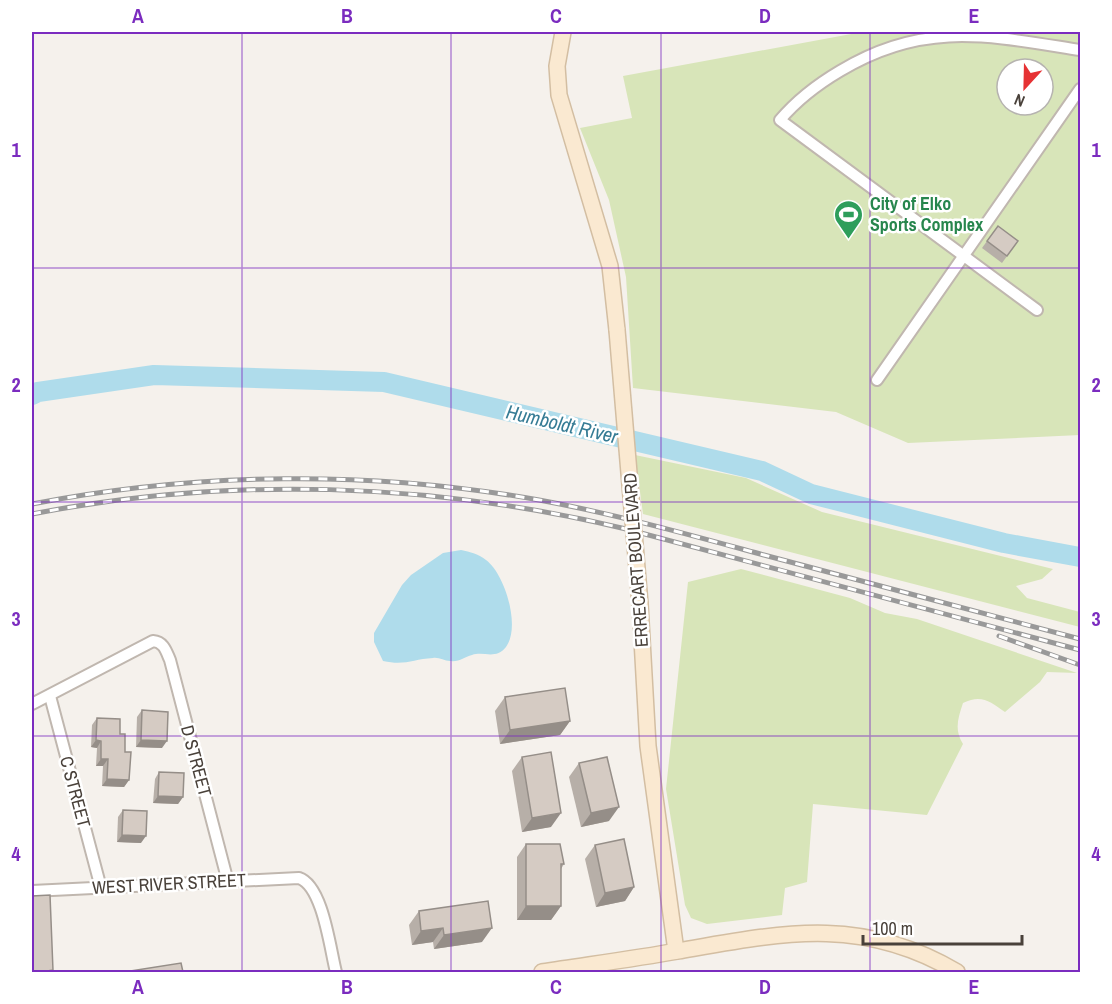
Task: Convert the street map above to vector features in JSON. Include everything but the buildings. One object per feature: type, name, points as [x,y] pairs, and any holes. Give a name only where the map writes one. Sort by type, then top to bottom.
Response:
[{"type":"street","name":"ERRECART BOULEVARD","points":[[563,32],[556,66],[559,94],[610,266],[640,604],[648,746],[676,951]]},
{"type":"street","points":[[1037,310],[780,120],[796,103],[828,78],[866,56],[908,41],[961,35],[1000,37],[1080,50]]},
{"type":"street","points":[[877,380],[1080,89]]},
{"type":"street","name":"D STREET","points":[[50,696],[153,641],[159,642],[165,648],[228,882]]},
{"type":"street","points":[[32,704],[50,696]]},
{"type":"street","name":"C STREET","points":[[50,696],[101,888]]},
{"type":"street","name":"WEST RIVER STREET","points":[[32,891],[286,878],[307,881],[316,894],[336,972]]},
{"type":"street","points":[[542,972],[757,937],[798,933],[849,934],[892,943],[957,972]]},
{"type":"green space","name":"City of Elko Sports Complex","points":[[862,32],[1080,32],[1080,435],[908,443],[836,412],[633,388],[626,277],[609,200],[580,128],[632,118],[623,76]]},
{"type":"green space","points":[[635,455],[746,478],[822,512],[1053,569],[1042,579],[1016,586],[1027,598],[1080,612],[1080,627],[643,514]]},
{"type":"green space","points":[[741,569],[850,598],[885,613],[917,619],[1077,673],[1047,672],[1040,682],[1005,712],[985,700],[975,699],[963,703],[958,719],[958,729],[963,744],[927,815],[813,804],[807,882],[785,888],[782,915],[707,924],[691,918],[685,905],[666,789],[688,582]]},
{"type":"water","points":[[461,550],[483,558],[493,567],[505,588],[512,627],[506,647],[498,653],[476,654],[457,661],[435,658],[403,663],[383,661],[374,642],[374,633],[402,585],[411,575],[443,553]]},
{"type":"waterway","name":"Humboldt River","points":[[32,395],[38,392],[154,375],[384,382],[762,471],[811,494],[1004,543],[1080,557]]},
{"type":"railway","points":[[32,504],[95,493],[221,481],[349,480],[413,483],[476,490],[539,500],[624,518],[1080,639]]},
{"type":"railway","points":[[32,514],[106,502],[180,494],[255,490],[330,490],[479,501],[553,513],[626,529],[1080,650]]},
{"type":"railway","points":[[999,636],[1080,665]]},
{"type":"place","name":"City of Elko Sports Complex","points":[[849,240]]}]
